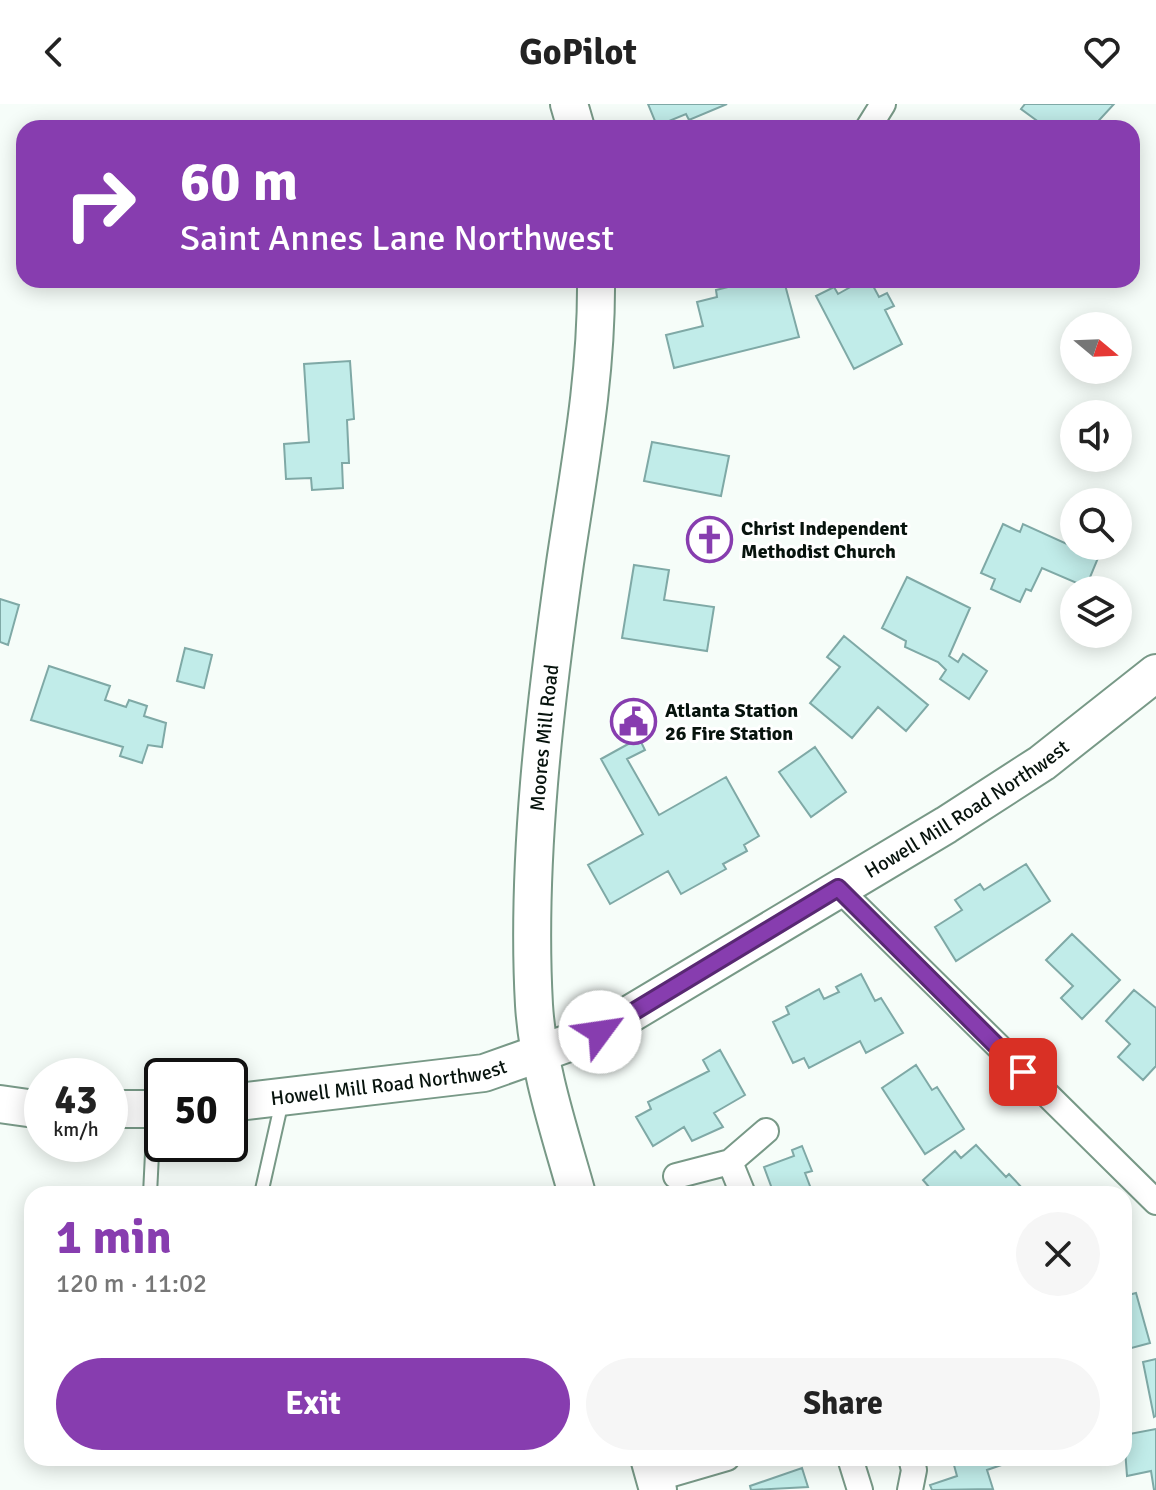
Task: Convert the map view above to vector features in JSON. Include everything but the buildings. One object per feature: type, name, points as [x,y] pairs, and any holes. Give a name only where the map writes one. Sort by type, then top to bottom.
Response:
[{"type":"main road","name":"Moores Mill Road","points":[[575,1186],[542,1055],[533,965],[537,833],[556,630],[592,382],[596,288]]},
{"type":"main road","name":"Howell Mill Road Northwest","points":[[248,1101],[484,1073],[600,1032],[1042,763],[1156,673]]},
{"type":"main road","points":[[0,1104],[24,1107]]},
{"type":"street","points":[[838,888],[1156,1202]]},
{"type":"street","points":[[676,1176],[730,1162],[766,1131]]},
{"type":"street","points":[[730,1162],[740,1186]]},
{"type":"street","points":[[654,1476],[695,1466]]},
{"type":"street","points":[[852,1466],[860,1490]]},
{"type":"street","points":[[910,1490],[913,1466]]},
{"type":"lane","points":[[263,1186],[282,1098]]},
{"type":"lane","points":[[151,1186],[153,1162]]},
{"type":"place","name":"Christ Independent Methodist Church","points":[[710,540]]},
{"type":"place","name":"Atlanta Station 26 Fire Station","points":[[634,722]]},
{"type":"route","points":[[600,1032],[838,888],[1023,1072]]}]
